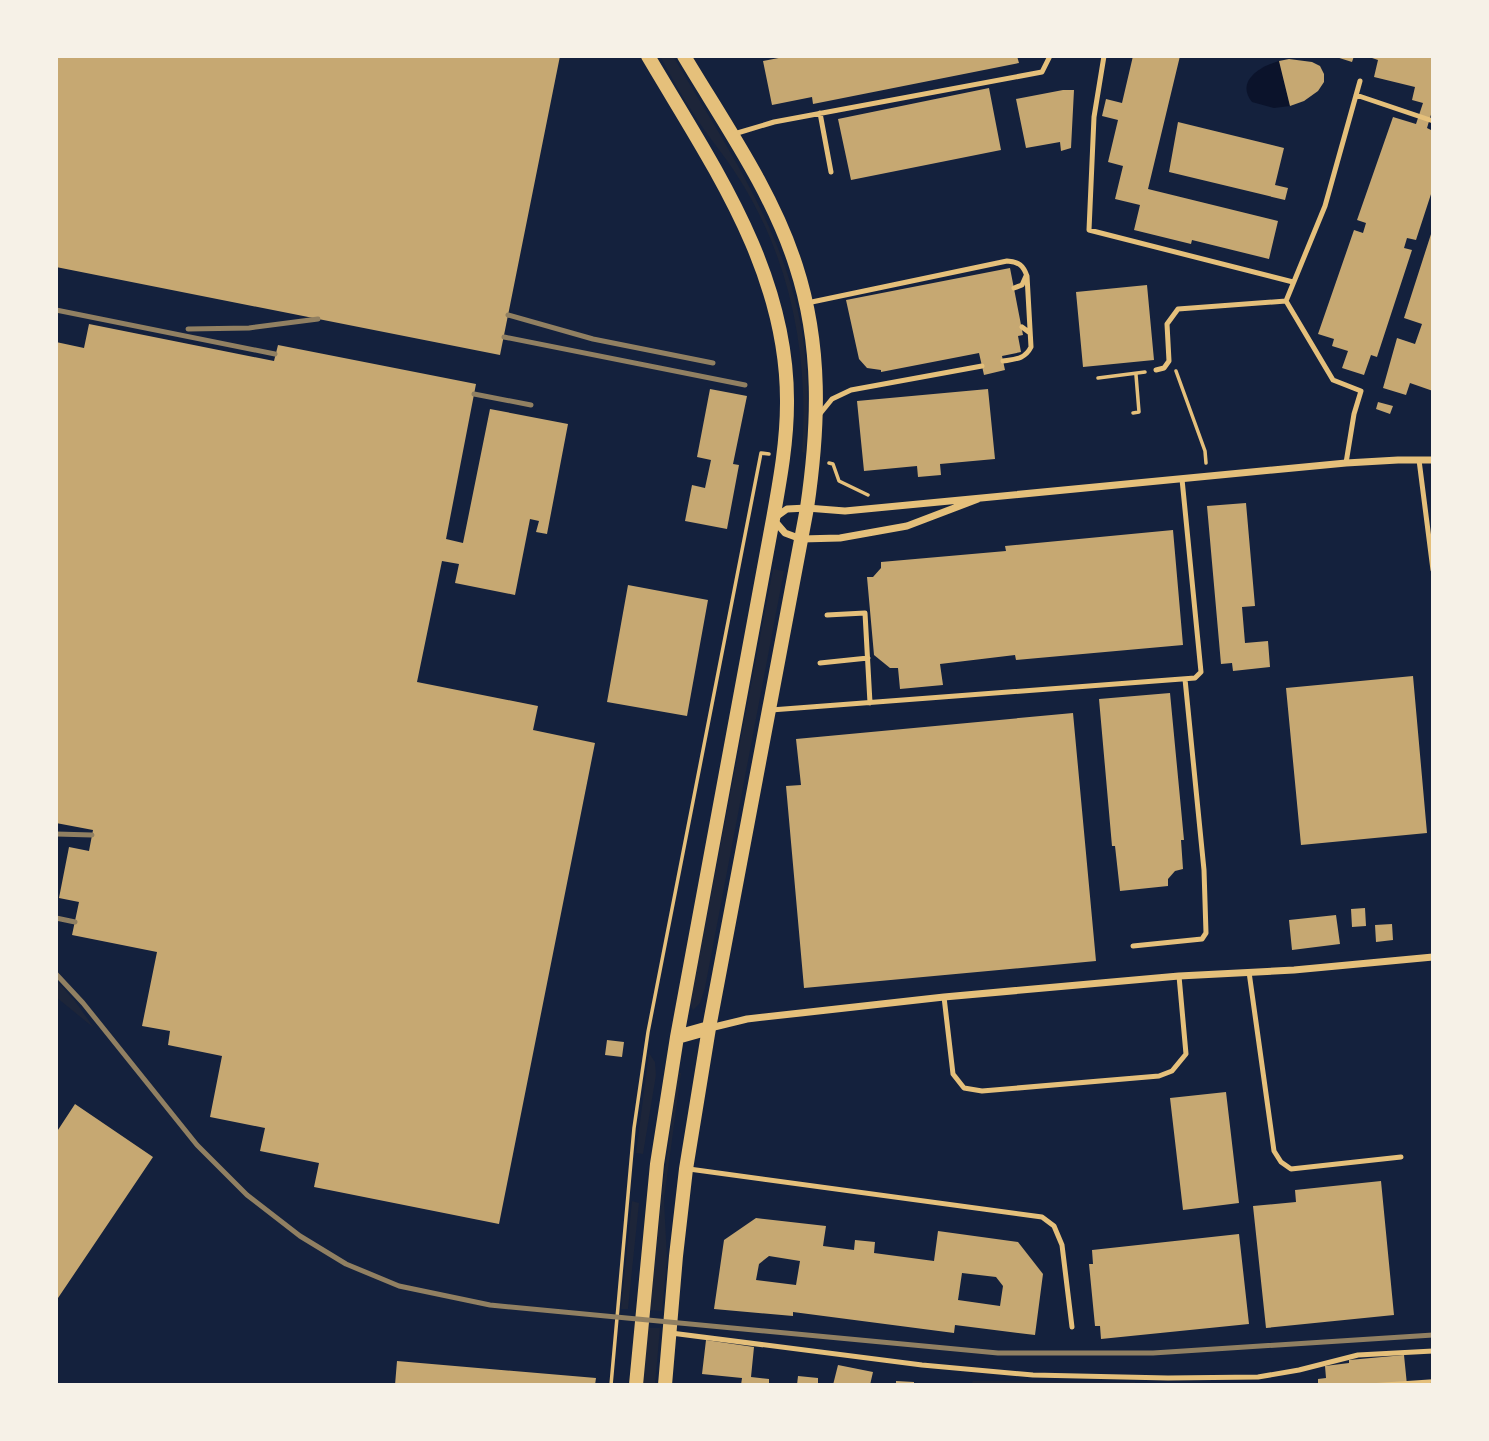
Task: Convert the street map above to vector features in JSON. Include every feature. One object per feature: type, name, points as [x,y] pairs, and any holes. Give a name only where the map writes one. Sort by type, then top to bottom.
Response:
[{"type":"main road","points":[[636,1385],[657,1164],[677,1037],[784,456],[787,401],[784,352],[773,299],[754,243],[648,56]]},
{"type":"main road","points":[[665,1385],[686,1168],[709,1028],[807,508],[817,417],[813,342],[796,265],[761,186],[684,56]]},
{"type":"main road","points":[[677,1037],[709,1028]]},
{"type":"street","points":[[978,499],[907,526],[840,538],[801,539],[785,533],[773,519],[787,509],[845,511],[1346,463],[1433,460]]},
{"type":"street","points":[[709,1028],[747,1019],[944,998],[1179,976],[1433,957]]},
{"type":"lane","points":[[731,135],[774,121],[1042,72],[1050,56]]},
{"type":"lane","points":[[1104,56],[1094,117],[1089,230],[1293,282]]},
{"type":"lane","points":[[1286,301],[1325,206],[1360,81]]},
{"type":"lane","points":[[1356,95],[1433,121]]},
{"type":"lane","points":[[820,113],[831,172]]},
{"type":"lane","points":[[806,303],[1007,261],[1017,262],[1023,266],[1027,276],[1031,347],[1027,355],[1003,362]]},
{"type":"lane","points":[[1014,288],[1022,285],[1027,276]]},
{"type":"lane","points":[[1156,370],[1164,368],[1169,361],[1167,324],[1178,309],[1286,301]]},
{"type":"lane","points":[[1286,301],[1333,380],[1361,391],[1354,414],[1346,463]]},
{"type":"lane","points":[[1022,327],[1030,333]]},
{"type":"lane","points":[[817,417],[832,399],[851,390],[982,366]]},
{"type":"lane","points":[[1419,460],[1433,570]]},
{"type":"lane","points":[[768,710],[1195,678],[1201,673],[1181,479]]},
{"type":"lane","points":[[827,615],[865,613],[870,703]]},
{"type":"lane","points":[[820,663],[868,658]]},
{"type":"lane","points":[[1133,946],[1202,939],[1206,933],[1204,870],[1185,679]]},
{"type":"lane","points":[[1249,972],[1274,1151],[1281,1162],[1291,1169],[1401,1157]]},
{"type":"lane","points":[[944,998],[953,1074],[964,1088],[982,1091],[1159,1076],[1172,1071],[1186,1054],[1179,976]]},
{"type":"lane","points":[[686,1168],[1042,1217],[1054,1226],[1062,1245],[1072,1327]]},
{"type":"lane","points":[[669,1333],[1033,1375],[1258,1377],[1358,1355],[1433,1351]]},
{"type":"path","points":[[1169,361],[1173,365],[1205,451]]},
{"type":"path","points":[[1098,378],[1156,370]]},
{"type":"path","points":[[1133,413],[1139,412],[1135,374]]},
{"type":"path","points":[[611,1385],[634,1128],[648,1032],[761,453]]},
{"type":"path","points":[[1373,1385],[1433,1381]]},
{"type":"shaded area","points":[[660,56],[673,56],[735,160],[771,231],[786,268],[797,307],[806,359],[808,400],[805,453],[802,452],[799,344],[783,275],[771,241],[738,177],[690,109]]},
{"type":"shaded area","points":[[1279,61],[1290,106],[1274,108],[1252,102],[1248,94],[1248,81],[1258,71]]},
{"type":"shaded area","points":[[773,569],[784,571],[705,988],[700,1003],[693,1010],[690,1005]]},
{"type":"shaded area","points":[[56,980],[75,1001],[94,1028],[56,997]]},
{"type":"shaded area","points":[[649,1053],[655,1062],[656,1075],[643,1154],[636,1153]]},
{"type":"shaded area","points":[[678,1072],[681,1073],[664,1199],[667,1260],[662,1311],[650,1310],[662,1191]]},
{"type":"shaded area","points":[[632,1201],[639,1203],[628,1309],[621,1309]]},
{"type":"shaded area","points":[[648,1328],[660,1328],[655,1385],[643,1385]]},
{"type":"shaded area","points":[[973,1381],[1135,1382],[1135,1385],[970,1385]]},
{"type":"building","points":[[56,56],[560,56],[500,355],[56,267]]},
{"type":"building","points":[[789,56],[1017,56],[1019,63],[813,104],[812,97],[772,105],[763,61]]},
{"type":"building","points":[[1133,56],[1180,56],[1148,189],[1278,221],[1269,259],[1192,240],[1191,244],[1134,230],[1140,205],[1115,199],[1123,166],[1108,162],[1118,120],[1102,116],[1106,99],[1122,103]]},
{"type":"building","points":[[1333,56],[1354,56],[1352,62]]},
{"type":"building","points":[[1366,56],[1433,56],[1433,108],[1427,128],[1433,131],[1433,188],[1416,240],[1407,238],[1404,248],[1412,250],[1377,357],[1371,355],[1364,375],[1342,368],[1348,351],[1332,346],[1334,339],[1318,334],[1354,230],[1363,233],[1366,223],[1357,220],[1393,117],[1416,124],[1423,103],[1412,100],[1415,87],[1374,77],[1378,60]]},
{"type":"building","points":[[1289,59],[1312,62],[1320,66],[1324,74],[1324,82],[1318,91],[1304,101],[1290,106],[1279,61]]},
{"type":"building","points":[[989,88],[1001,150],[851,180],[838,119]]},
{"type":"building","points":[[1074,90],[1071,148],[1061,151],[1060,142],[1026,148],[1016,99]]},
{"type":"building","points":[[1178,122],[1284,148],[1275,185],[1288,188],[1285,200],[1169,172]]},
{"type":"building","points":[[1432,231],[1433,391],[1410,383],[1406,395],[1383,388],[1397,338],[1415,344],[1422,324],[1404,318]]},
{"type":"building","points":[[1010,268],[1023,335],[1018,336],[1021,352],[1002,356],[1005,370],[984,375],[979,353],[881,372],[867,368],[859,359],[846,300]]},
{"type":"building","points":[[1147,285],[1154,360],[1083,367],[1076,292]]},
{"type":"building","points":[[89,324],[274,361],[278,345],[476,384],[446,539],[463,543],[490,409],[568,424],[547,534],[536,532],[539,521],[530,519],[515,595],[455,583],[459,564],[442,561],[417,682],[538,706],[533,730],[595,743],[499,1224],[314,1187],[319,1163],[260,1151],[265,1128],[210,1117],[222,1056],[168,1045],[170,1031],[142,1026],[157,952],[72,935],[79,902],[59,898],[69,847],[89,851],[93,830],[56,823],[56,342],[84,348]]},
{"type":"building","points":[[710,389],[747,396],[733,464],[739,465],[727,529],[685,521],[692,485],[705,488],[711,460],[697,457]]},
{"type":"building","points":[[988,389],[995,459],[940,464],[941,475],[918,477],[917,466],[864,471],[857,401]]},
{"type":"building","points":[[1378,402],[1393,406],[1390,414],[1376,409]]},
{"type":"building","points":[[1246,503],[1255,606],[1242,607],[1245,643],[1268,641],[1270,667],[1233,671],[1232,663],[1221,664],[1207,506]]},
{"type":"building","points":[[1173,530],[1183,645],[1016,660],[1015,655],[940,664],[943,685],[900,689],[898,668],[890,668],[874,655],[867,577],[873,577],[881,568],[881,562],[1006,551],[1005,546]]},
{"type":"building","points":[[628,585],[708,600],[687,716],[607,702]]},
{"type":"building","points":[[1413,676],[1427,833],[1301,845],[1286,688]]},
{"type":"building","points":[[1170,693],[1184,840],[1181,840],[1183,869],[1175,871],[1168,879],[1168,886],[1120,891],[1115,846],[1112,846],[1099,699]]},
{"type":"building","points":[[1073,713],[1096,961],[804,988],[786,786],[801,785],[796,739]]},
{"type":"building","points":[[1365,908],[1366,926],[1352,927],[1351,909]]},
{"type":"building","points":[[1336,915],[1340,944],[1292,950],[1289,920]]},
{"type":"building","points":[[1392,924],[1393,940],[1376,942],[1375,925]]},
{"type":"building","points":[[607,1040],[624,1042],[622,1057],[605,1055]]},
{"type":"building","points":[[1226,1092],[1239,1203],[1183,1210],[1170,1098]]},
{"type":"building","points":[[75,1104],[153,1157],[56,1301],[56,1133]]},
{"type":"building","points":[[1381,1181],[1394,1315],[1266,1328],[1253,1206],[1296,1202],[1295,1190]]},
{"type":"building","points":[[756,1218],[826,1226],[823,1246],[854,1250],[855,1240],[875,1242],[874,1253],[934,1261],[938,1231],[1018,1242],[1043,1274],[1035,1335],[955,1325],[954,1333],[793,1312],[793,1316],[714,1309],[724,1240]],"holes":[[[769,1256],[800,1261],[796,1285],[756,1280],[759,1264]],[[962,1273],[996,1277],[1003,1286],[1000,1306],[958,1300]]]},
{"type":"building","points":[[1239,1234],[1249,1324],[1101,1339],[1100,1326],[1095,1326],[1089,1264],[1093,1264],[1092,1250]]},
{"type":"building","points":[[706,1340],[754,1347],[751,1377],[769,1379],[769,1385],[741,1385],[742,1378],[702,1374]]},
{"type":"building","points":[[1404,1355],[1407,1385],[1318,1385],[1318,1379],[1326,1378],[1325,1366],[1349,1363],[1349,1360]]},
{"type":"building","points":[[397,1361],[596,1378],[595,1385],[395,1385]]},
{"type":"building","points":[[838,1365],[873,1372],[870,1385],[833,1385]]},
{"type":"building","points":[[798,1376],[818,1378],[818,1385],[797,1385]]},
{"type":"building","points":[[896,1381],[914,1382],[914,1385],[896,1385]]},
{"type":"railway","points":[[56,310],[275,354]]},
{"type":"railway","points":[[508,315],[593,339],[713,363]]},
{"type":"railway","points":[[188,329],[249,328],[318,319]]},
{"type":"railway","points":[[504,337],[745,385]]},
{"type":"railway","points":[[474,394],[531,405]]},
{"type":"railway","points":[[56,834],[92,835]]},
{"type":"railway","points":[[56,918],[75,922]]},
{"type":"railway","points":[[56,974],[83,1003],[197,1145],[247,1195],[300,1236],[346,1264],[399,1286],[490,1305],[998,1353],[1153,1353],[1433,1335]]}]
